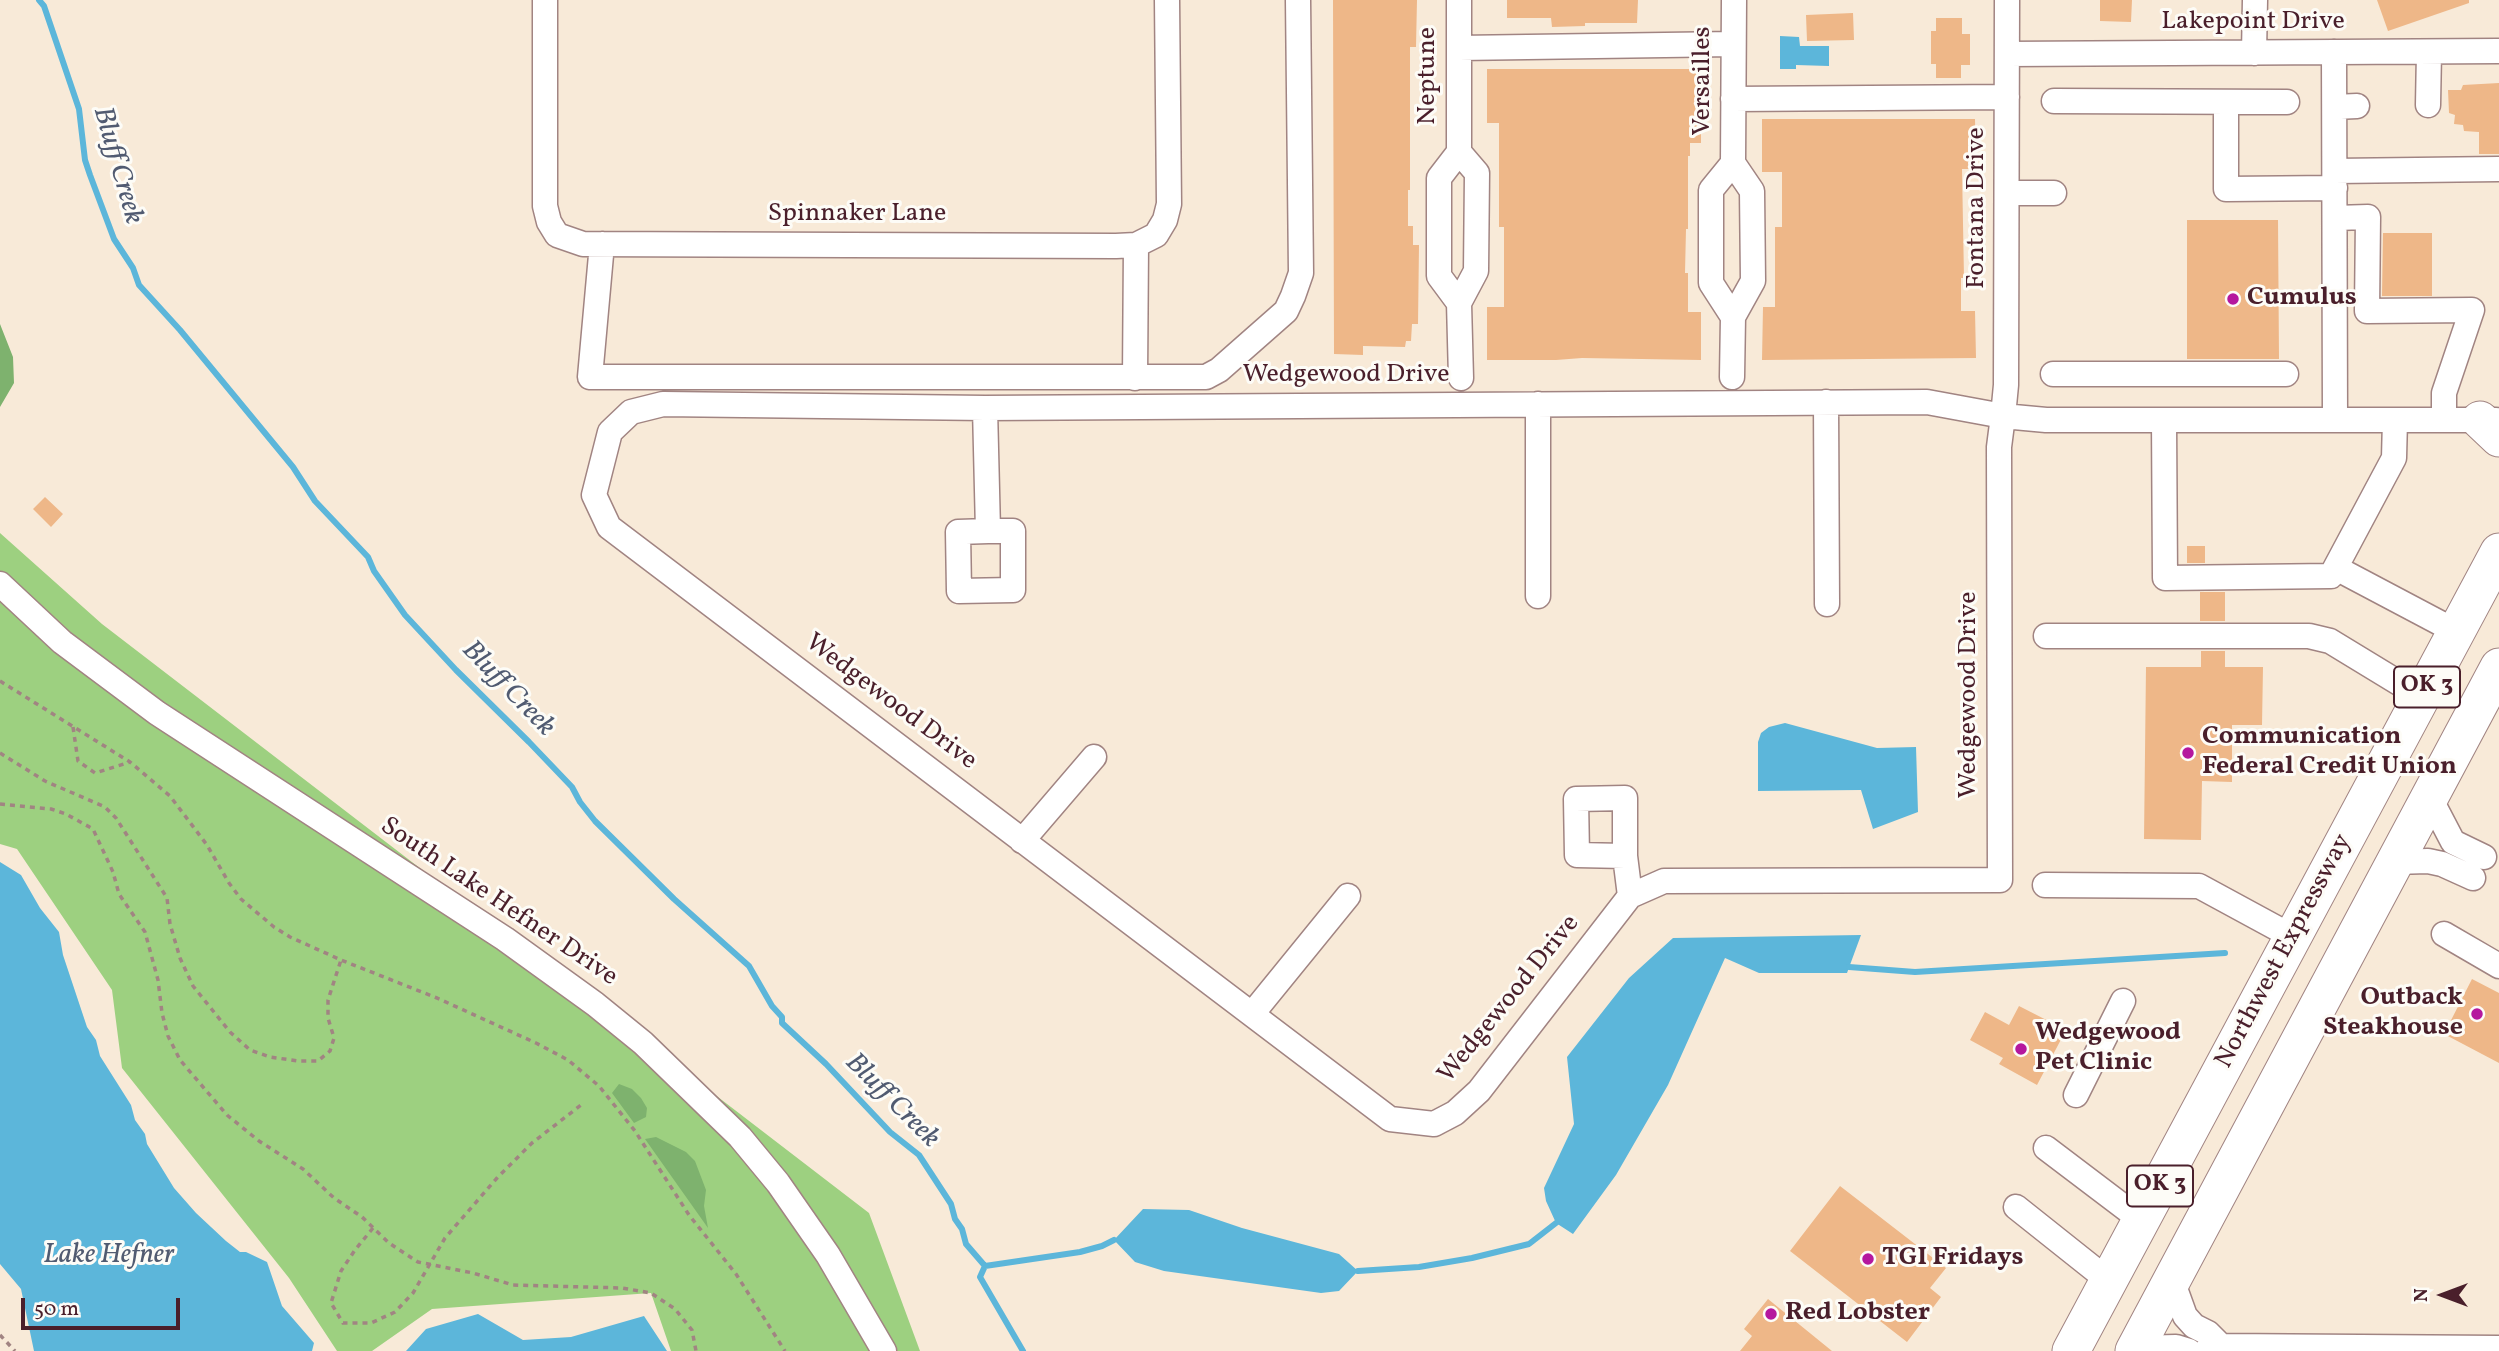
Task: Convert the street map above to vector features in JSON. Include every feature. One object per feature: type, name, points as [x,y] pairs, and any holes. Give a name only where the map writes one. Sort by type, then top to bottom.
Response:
[{"type":"highway","name":"Northwest Expressway","points":[[2071,1351],[2499,552]]},
{"type":"highway","name":"Northwest Expressway","points":[[2135,1350],[2393,862],[2497,675]]},
{"type":"street","name":"Spinnaker Lane","points":[[545,0],[545,206],[556,235],[583,244],[1146,240]]},
{"type":"street","points":[[1135,378],[1146,240],[1165,220],[1169,204],[1167,0]]},
{"type":"street","points":[[602,244],[590,377],[1206,377],[1219,370],[1286,311],[1301,273],[1297,0]]},
{"type":"street","name":"Neptune","points":[[1459,0],[1459,152],[1439,178],[1439,276],[1459,303]]},
{"type":"street","name":"Versailles","points":[[1732,377],[1733,317],[1753,281],[1752,191],[1733,163],[1734,0]]},
{"type":"street","name":"Fontana Drive","points":[[2003,416],[2006,385],[2008,193],[2007,0]]},
{"type":"street","points":[[2254,53],[2255,0]]},
{"type":"street","points":[[1459,48],[1733,44]]},
{"type":"street","name":"Lakepoint Drive","points":[[2008,54],[2192,45],[2254,53],[2499,51]]},
{"type":"street","points":[[2334,52],[2346,106],[2335,180],[2335,420]]},
{"type":"street","points":[[2428,105],[2429,52]]},
{"type":"street","points":[[1733,99],[2007,97]]},
{"type":"street","points":[[2054,101],[2287,102]]},
{"type":"street","points":[[2226,102],[2226,189],[2499,169]]},
{"type":"street","name":"Neptune","points":[[1459,152],[1477,173],[1476,271],[1459,303],[1461,378]]},
{"type":"street","name":"Versailles","points":[[1733,163],[1711,190],[1711,283],[1733,317]]},
{"type":"street","points":[[2008,193],[2054,193]]},
{"type":"street","points":[[2335,218],[2368,217],[2367,311],[2472,310],[2444,393],[2444,419]]},
{"type":"street","points":[[2336,325],[2367,324]]},
{"type":"street","points":[[2053,374],[2286,374]]},
{"type":"street","points":[[1826,402],[1827,604]]},
{"type":"street","name":"Wedgewood Drive","points":[[2003,416],[1999,447],[2000,880],[1664,880],[1630,896],[1479,1091],[1455,1113],[1434,1124],[1390,1119],[609,527],[594,495],[610,432],[631,412],[663,404],[985,408],[1927,402],[2003,416],[2046,420],[2444,419],[2493,426]]},
{"type":"street","points":[[1538,404],[1538,596]]},
{"type":"street","points":[[985,408],[988,531]]},
{"type":"street","points":[[2164,420],[2165,578],[2331,576],[2394,458],[2395,420]]},
{"type":"street","points":[[2336,568],[2457,632]]},
{"type":"street","name":"South Lake Hefner Drive","points":[[0,584],[62,642],[157,713],[505,939],[595,1004],[643,1043],[740,1138],[778,1183],[828,1255],[884,1351]]},
{"type":"street","points":[[2046,636],[2309,636],[2330,641],[2422,697]]},
{"type":"street","points":[[1022,841],[1094,757]]},
{"type":"street","points":[[2393,862],[2479,867],[2452,842],[2429,796]]},
{"type":"street","points":[[1625,856],[1630,896]]},
{"type":"street","points":[[2045,885],[2199,886],[2293,937]]},
{"type":"street","points":[[1252,1014],[1348,895]]},
{"type":"street","points":[[2444,934],[2499,966]]},
{"type":"street","points":[[2076,1095],[2123,1001]]},
{"type":"street","points":[[2046,1149],[2141,1220]]},
{"type":"street","points":[[2016,1207],[2109,1281]]},
{"type":"street","points":[[2172,1280],[2185,1316],[2194,1326],[2208,1333],[2213,1349],[2499,1348]]},
{"type":"street","points":[[2135,1350],[2176,1347],[2189,1351]]},
{"type":"path","points":[[0,681],[130,762],[170,796],[207,845],[229,883],[257,914],[290,937],[437,998],[536,1043],[568,1060],[599,1086],[635,1130],[689,1215],[736,1274],[785,1351]]},
{"type":"path","points":[[73,727],[78,761],[95,773],[130,762]]},
{"type":"path","points":[[0,753],[46,781],[105,807],[116,818],[167,898],[170,924],[193,986],[230,1031],[250,1050],[270,1057],[298,1061],[318,1061],[330,1051],[334,1038],[328,1018],[328,1000],[341,960]]},
{"type":"path","points":[[0,804],[51,809],[93,829],[113,872],[118,894],[145,932],[158,980],[168,1036],[180,1060],[227,1115],[259,1141],[303,1169],[389,1243],[418,1262],[513,1285],[622,1288],[651,1293],[675,1309],[692,1330],[696,1351]]},
{"type":"path","points":[[373,1228],[341,1271],[331,1303],[343,1322],[371,1323],[396,1312],[413,1293],[445,1238],[497,1178],[532,1143],[581,1105]]},
{"type":"path","points":[[0,1335],[15,1351]]},
{"type":"green space","points":[[0,324],[13,357],[14,383],[0,407]]},
{"type":"green space","points":[[0,533],[102,624],[869,1213],[920,1351],[671,1351],[651,1293],[432,1309],[372,1351],[337,1351],[289,1278],[122,1068],[112,990],[17,849],[0,844]]},
{"type":"green space","points":[[619,1084],[632,1089],[641,1098],[647,1108],[646,1117],[634,1123],[612,1093]]},
{"type":"green space","points":[[656,1137],[686,1152],[695,1161],[706,1190],[704,1206],[708,1228],[645,1139]]},
{"type":"water","points":[[1780,36],[1799,37],[1800,46],[1829,46],[1829,66],[1796,65],[1796,69],[1780,69]]},
{"type":"water","points":[[1785,723],[1877,748],[1916,747],[1918,812],[1873,829],[1861,790],[1758,791],[1758,742],[1761,733],[1769,727]]},
{"type":"water","name":"Lake Hefner","points":[[0,862],[21,875],[40,908],[59,932],[63,955],[87,1027],[96,1040],[100,1056],[131,1105],[147,1144],[174,1188],[226,1241],[240,1252],[267,1262],[282,1306],[314,1343],[312,1351],[34,1351],[21,1289],[0,1264]]},
{"type":"water","points":[[1861,935],[1847,973],[1759,973],[1725,958],[1668,1085],[1616,1175],[1573,1234],[1556,1223],[1546,1201],[1544,1188],[1574,1124],[1567,1057],[1629,978],[1673,938]]},
{"type":"water","points":[[1143,1209],[1189,1210],[1242,1228],[1339,1254],[1358,1271],[1339,1291],[1321,1293],[1164,1271],[1135,1262],[1114,1240]]},
{"type":"water","points":[[478,1314],[523,1340],[571,1337],[644,1316],[667,1351],[406,1351],[426,1329]]},
{"type":"building","points":[[1333,0],[1417,0],[1416,47],[1410,47],[1408,226],[1413,226],[1413,245],[1419,245],[1418,324],[1412,324],[1411,341],[1406,341],[1405,347],[1363,346],[1363,355],[1334,354]]},
{"type":"building","points":[[1507,0],[1638,0],[1637,23],[1585,23],[1585,26],[1552,27],[1551,18],[1507,18]]},
{"type":"building","points":[[2100,0],[2132,0],[2131,22],[2100,21]]},
{"type":"building","points":[[2377,0],[2469,0],[2469,3],[2388,31]]},
{"type":"building","points":[[1853,13],[1854,40],[1807,41],[1806,15]]},
{"type":"building","points":[[1936,18],[1962,18],[1962,34],[1970,34],[1970,65],[1961,65],[1961,78],[1936,78],[1936,64],[1931,64],[1931,31],[1936,31]]},
{"type":"building","points":[[1487,69],[1701,69],[1701,143],[1690,143],[1688,156],[1685,273],[1688,273],[1688,312],[1701,312],[1701,360],[1487,360],[1487,307],[1504,307],[1504,227],[1499,227],[1499,123],[1487,123]]},
{"type":"building","points":[[2499,83],[2499,154],[2479,154],[2479,132],[2464,131],[2463,125],[2454,124],[2455,115],[2449,113],[2448,90],[2461,90],[2463,85]]},
{"type":"building","points":[[1762,119],[1975,119],[1976,169],[1962,169],[1964,278],[1961,278],[1961,311],[1975,311],[1976,358],[1762,360],[1763,307],[1775,307],[1775,227],[1782,227],[1782,172],[1762,172]]},
{"type":"building","name":"Cumulus","points":[[2187,220],[2278,220],[2279,359],[2187,359]]},
{"type":"building","points":[[2383,233],[2432,233],[2432,296],[2382,296]]},
{"type":"building","points":[[45,497],[63,514],[51,527],[33,509]]},
{"type":"building","points":[[2187,546],[2205,546],[2205,563],[2187,563]]},
{"type":"building","points":[[2200,592],[2225,592],[2225,621],[2200,621]]},
{"type":"building","name":"Communication Federal Credit Union","points":[[2201,651],[2225,651],[2225,667],[2263,667],[2262,725],[2232,725],[2232,782],[2202,781],[2201,840],[2144,839],[2146,667],[2201,667]]},
{"type":"building","name":"Outback Steakhouse","points":[[2472,979],[2499,993],[2499,1063],[2444,1034]]},
{"type":"building","name":"Wedgewood Pet Clinic","points":[[2019,1006],[2066,1030],[2037,1085],[1999,1064],[2003,1058],[1970,1040],[1985,1012],[2009,1025]]},
{"type":"building","name":"TGI Fridays","points":[[1840,1186],[1946,1268],[1930,1288],[1941,1297],[1907,1342],[1790,1251]]},
{"type":"building","name":"Red Lobster","points":[[1768,1299],[1832,1351],[1740,1351],[1752,1336],[1744,1329]]},
{"type":"waterway","name":"Bluff Creek","points":[[39,0],[44,6],[79,109],[85,160],[90,175],[114,239],[133,268],[139,285],[180,330],[293,467],[315,501],[368,557],[374,571],[405,615],[572,787],[595,821],[674,899],[749,966],[772,1006],[782,1017],[782,1023],[826,1064],[890,1132],[919,1155],[951,1204],[966,1244],[985,1266],[980,1277],[1023,1351]]},
{"type":"waterway","points":[[1849,967],[1915,972],[2225,953]]},
{"type":"waterway","points":[[1358,1271],[1419,1267],[1472,1258],[1529,1244],[1556,1223]]},
{"type":"waterway","points":[[985,1266],[1080,1252],[1114,1240]]},
{"type":"place","name":"Cumulus","points":[[2233,299]]},
{"type":"place","name":"Communication Federal Credit Union","points":[[2188,753]]},
{"type":"place","name":"Outback Steakhouse","points":[[2477,1014]]},
{"type":"place","name":"Wedgewood Pet Clinic","points":[[2021,1049]]},
{"type":"place","name":"TGI Fridays","points":[[1868,1259]]},
{"type":"place","name":"Red Lobster","points":[[1771,1314]]}]
